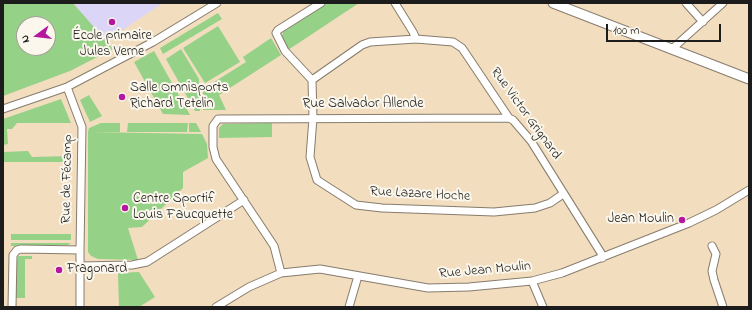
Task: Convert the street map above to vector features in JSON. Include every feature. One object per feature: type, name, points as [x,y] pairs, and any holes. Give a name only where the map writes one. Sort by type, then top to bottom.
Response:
[{"type":"street","points":[[3,109],[67,87],[153,42],[217,3]]},
{"type":"street","points":[[312,80],[285,51],[276,33],[278,30],[321,3]]},
{"type":"street","points":[[396,3],[416,40]]},
{"type":"street","points":[[553,3],[749,79]]},
{"type":"street","points":[[686,3],[703,22]]},
{"type":"street","points":[[672,49],[723,3]]},
{"type":"street","name":"Rue Victor Grignard","points":[[312,80],[362,45],[370,42],[416,40],[453,42],[462,48],[509,118],[513,120],[530,141],[602,258]]},
{"type":"street","name":"Rue Lazare Hoche","points":[[312,80],[313,118],[310,157],[317,180],[356,205],[382,208],[494,212],[535,208],[550,203],[563,194]]},
{"type":"street","name":"Rue de Fécamp","points":[[67,87],[82,127],[80,307]]},
{"type":"street","name":"Rue Salvador Allende","points":[[244,200],[216,159],[213,147],[213,126],[218,119],[509,118]]},
{"type":"street","name":"Rue Jean Moulin","points":[[216,307],[248,287],[281,273],[320,269],[428,288],[469,287],[532,281],[602,258],[688,224],[716,210],[749,190]]},
{"type":"street","points":[[80,266],[132,265],[147,262],[244,200],[274,246],[281,273]]},
{"type":"street","points":[[712,246],[716,254],[712,271],[723,307]]},
{"type":"street","points":[[12,307],[12,260],[15,252],[21,249],[80,250]]},
{"type":"street","points":[[349,307],[358,276]]},
{"type":"street","points":[[532,281],[543,307]]},
{"type":"shaded area","name":"École primaire Jules Verne","points":[[73,3],[163,3],[106,41]]},
{"type":"green space","points":[[3,3],[73,3],[113,49],[70,71],[3,96]]},
{"type":"green space","points":[[327,3],[359,3],[288,50],[281,40],[283,32]]},
{"type":"green space","points":[[218,13],[222,19],[163,54],[160,48]]},
{"type":"green space","points":[[218,26],[240,62],[205,83],[183,48]]},
{"type":"green space","points":[[271,38],[281,55],[219,95],[226,110],[203,110],[203,89],[246,62],[243,57]]},
{"type":"green space","points":[[181,49],[199,79],[200,111],[195,111],[166,59]]},
{"type":"green space","points":[[154,51],[190,115],[163,114],[134,62]]},
{"type":"green space","points":[[89,95],[102,116],[90,122],[80,100]]},
{"type":"green space","points":[[61,99],[71,123],[17,123],[12,129],[7,129],[8,144],[3,145],[3,119]]},
{"type":"green space","name":"Centre Sportif Louis Faucquette","points":[[101,123],[120,123],[120,132],[91,132],[202,134],[207,144],[208,158],[183,172],[183,188],[142,227],[128,228],[138,260],[98,259],[91,256],[88,252],[88,132],[89,128]]},
{"type":"green space","points":[[128,123],[188,123],[187,132],[127,132]]},
{"type":"green space","points":[[189,123],[196,123],[201,132],[189,132]]},
{"type":"green space","points":[[272,123],[272,137],[219,138],[219,128],[223,124]]},
{"type":"green space","points":[[28,151],[32,157],[70,156],[70,162],[3,162],[3,152]]},
{"type":"green space","points":[[11,234],[71,234],[71,240],[11,240]]},
{"type":"green space","points":[[11,243],[71,243],[68,245],[11,246]]},
{"type":"green space","points":[[18,256],[32,256],[32,259],[25,259],[25,298],[16,298],[16,267]]},
{"type":"green space","points":[[139,272],[155,297],[139,307],[119,307],[118,273]]},
{"type":"place","name":"École primaire Jules Verne","points":[[112,22]]},
{"type":"place","name":"Salle Omnisports Richard Tetelin","points":[[122,97]]},
{"type":"place","name":"Centre Sportif Louis Faucquette","points":[[125,208]]},
{"type":"place","name":"Jean Moulin","points":[[682,220]]},
{"type":"place","name":"Fragonard","points":[[59,270]]}]
